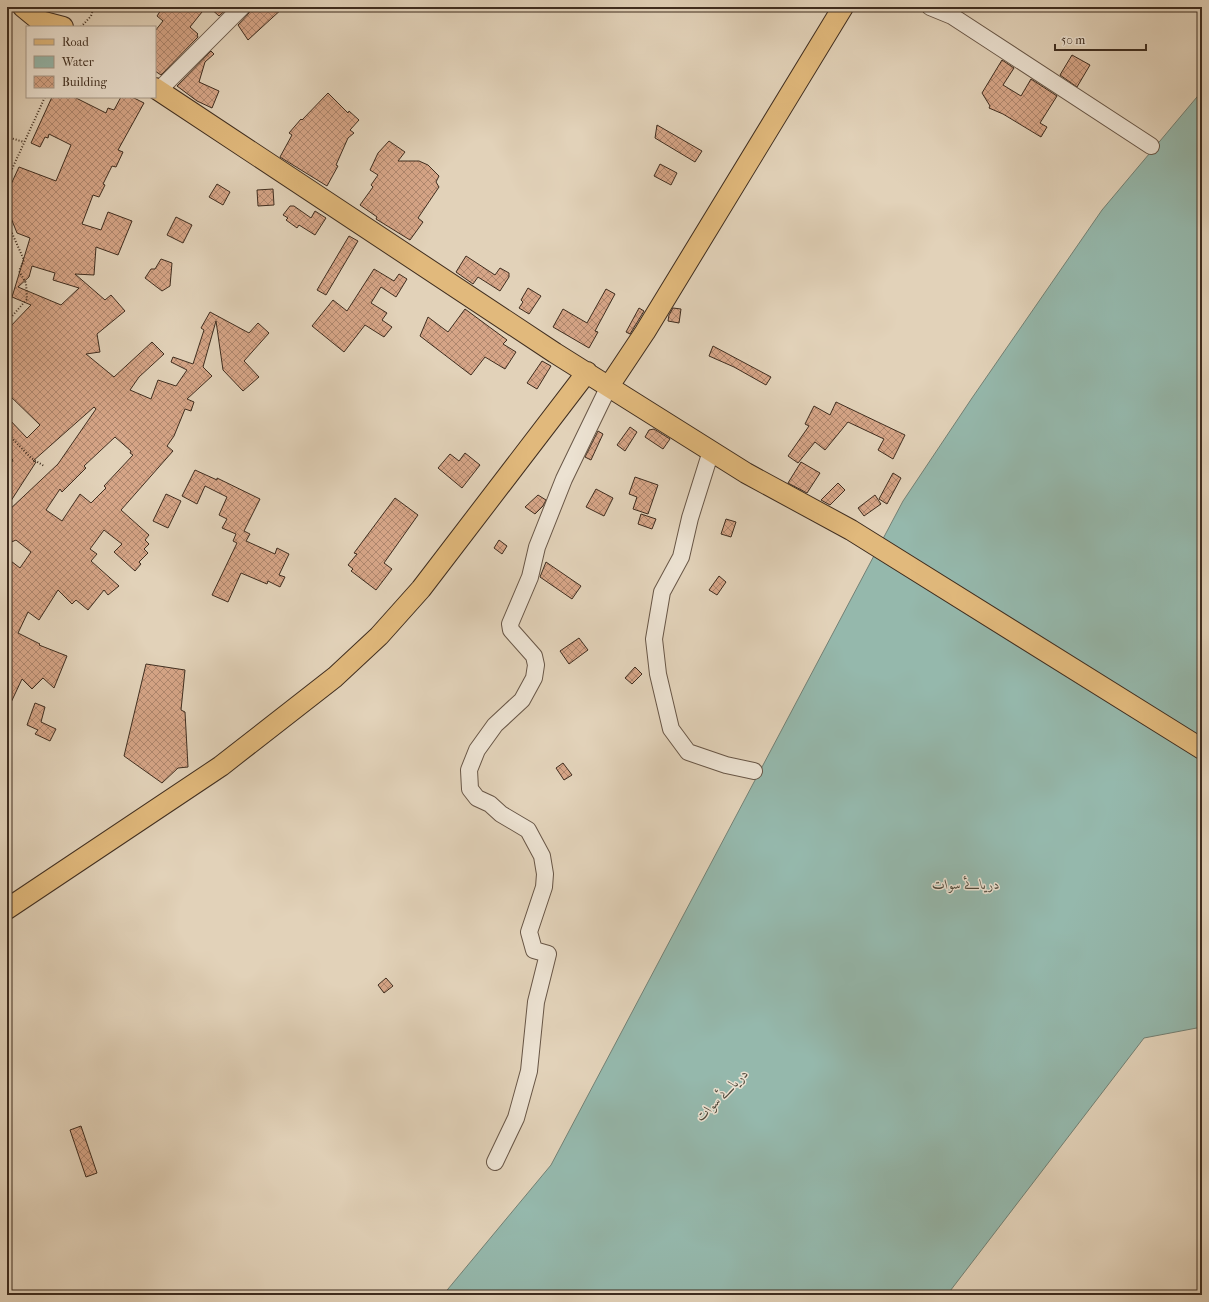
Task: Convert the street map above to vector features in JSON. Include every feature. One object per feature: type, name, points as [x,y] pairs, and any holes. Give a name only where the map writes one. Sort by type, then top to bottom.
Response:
[{"type":"main road","points":[[23,7],[40,20],[60,26]]},
{"type":"main road","points":[[609,386],[645,332],[843,7]]},
{"type":"main road","points":[[157,89],[587,372],[711,451],[746,473],[851,530],[1202,749]]},
{"type":"main road","points":[[7,909],[221,766],[335,677],[379,636],[421,589],[587,372]]},
{"type":"street","points":[[157,89],[242,7]]},
{"type":"street","points":[[930,7],[952,16],[1151,146]]},
{"type":"street","points":[[495,1162],[516,1118],[529,1071],[536,1002],[548,954],[534,950],[530,932],[544,887],[545,874],[542,856],[528,830],[501,814],[490,804],[477,798],[470,789],[469,770],[477,750],[495,725],[522,700],[534,678],[536,665],[534,656],[511,630],[510,624],[530,577],[538,547],[564,479],[609,386]]},
{"type":"street","points":[[711,451],[690,518],[681,557],[662,592],[654,639],[658,674],[671,729],[688,752],[726,765],[754,771]]},
{"type":"path","points":[[82,26],[91,16],[94,7]]},
{"type":"path","points":[[7,180],[45,98]]},
{"type":"path","points":[[7,137],[24,142]]},
{"type":"path","points":[[7,222],[24,260],[20,271],[26,283],[27,299],[7,322]]},
{"type":"path","points":[[7,433],[30,458],[44,466]]},
{"type":"water","name":"دریائے سوات","points":[[1202,91],[1202,1027],[1144,1038],[947,1295],[443,1295],[551,1165],[903,501],[1102,210]]},
{"type":"building","points":[[163,7],[206,7],[190,27],[198,34],[198,37],[161,75],[156,72],[156,30],[163,21],[157,16]]},
{"type":"building","points":[[209,7],[229,7],[219,16]]},
{"type":"building","points":[[251,7],[284,7],[248,40],[238,25],[249,13]]},
{"type":"building","points":[[211,51],[214,54],[205,62],[199,82],[219,91],[212,108],[197,101],[177,86]]},
{"type":"building","points":[[1072,55],[1090,65],[1077,87],[1060,75]]},
{"type":"building","points":[[1002,60],[1014,68],[1003,85],[1021,96],[1031,79],[1057,96],[1040,123],[1047,127],[1041,137],[1003,114],[989,108],[990,106],[982,93]]},
{"type":"building","points":[[328,93],[348,113],[349,111],[359,120],[350,130],[354,133],[348,138],[336,165],[338,166],[327,186],[280,157],[292,135],[289,133]]},
{"type":"building","points":[[52,98],[76,98],[106,113],[108,108],[114,110],[120,98],[134,98],[144,103],[118,150],[123,152],[116,167],[112,166],[103,184],[105,185],[99,197],[93,195],[82,224],[101,230],[108,212],[132,221],[118,255],[96,247],[94,275],[75,274],[105,300],[111,295],[125,311],[97,334],[100,352],[86,354],[114,377],[152,342],[164,354],[139,377],[130,390],[151,399],[158,380],[176,386],[187,370],[171,362],[173,357],[193,364],[204,330],[201,328],[210,312],[249,333],[258,323],[269,333],[244,361],[259,377],[243,391],[223,370],[216,321],[203,367],[212,376],[187,399],[194,402],[191,411],[185,409],[174,436],[167,446],[173,451],[121,510],[149,535],[145,540],[149,544],[144,549],[148,553],[139,562],[141,564],[135,571],[114,552],[122,544],[104,530],[90,549],[97,554],[91,561],[119,586],[108,595],[104,590],[88,610],[76,600],[72,604],[58,590],[39,620],[28,612],[18,633],[40,644],[39,645],[67,656],[54,688],[43,678],[32,689],[22,679],[7,711],[7,558],[20,568],[31,552],[16,540],[7,544],[7,512],[58,464],[96,409],[94,407],[33,461],[36,462],[7,507],[7,470],[13,460],[7,454],[7,417],[27,438],[40,425],[7,393],[7,330],[31,305],[12,297],[30,238],[17,233],[7,208],[7,193],[19,167],[56,181],[71,145],[49,134],[48,138],[45,137],[40,147],[31,143]],"holes":[[[32,266],[55,273],[53,280],[79,288],[61,305],[18,287],[29,277]],[[115,437],[131,451],[130,453],[133,455],[104,486],[106,488],[91,503],[80,494],[62,521],[46,510],[60,489],[62,492],[86,468],[84,466]]]},
{"type":"building","points":[[657,125],[702,151],[695,162],[655,138]]},
{"type":"building","points":[[389,141],[405,152],[398,161],[419,161],[428,165],[439,176],[436,182],[439,187],[418,218],[423,222],[410,240],[376,219],[377,217],[360,205],[373,187],[371,185],[378,175],[370,170],[378,153]]},
{"type":"building","points":[[660,164],[677,173],[671,185],[654,176]]},
{"type":"building","points":[[217,184],[230,192],[223,205],[209,197]]},
{"type":"building","points":[[273,189],[274,205],[258,206],[257,190]]},
{"type":"building","points":[[290,206],[294,206],[311,218],[315,211],[326,218],[315,235],[299,225],[297,228],[286,220],[288,218],[283,215]]},
{"type":"building","points":[[176,217],[192,225],[183,243],[167,235]]},
{"type":"building","points":[[349,236],[358,241],[326,295],[317,290]]},
{"type":"building","points":[[466,256],[495,275],[500,268],[509,273],[509,277],[500,291],[478,277],[473,284],[456,272]]},
{"type":"building","points":[[161,259],[172,263],[170,286],[162,291],[145,278],[151,269],[155,269]]},
{"type":"building","points":[[374,269],[394,281],[399,274],[407,279],[396,297],[381,287],[371,303],[387,313],[382,320],[392,327],[384,337],[365,325],[344,352],[312,326],[333,300],[347,311]]},
{"type":"building","points":[[528,288],[541,296],[529,314],[519,308],[523,302],[521,300]]},
{"type":"building","points":[[606,289],[615,294],[595,331],[598,332],[589,348],[553,327],[563,309],[587,323]]},
{"type":"building","points":[[639,308],[644,311],[630,334],[626,332]]},
{"type":"building","points":[[673,308],[681,309],[679,323],[668,321],[669,315]]},
{"type":"building","points":[[465,309],[507,340],[503,344],[516,352],[505,369],[485,357],[471,375],[420,336],[428,317],[448,332]]},
{"type":"building","points":[[713,346],[771,377],[766,385],[734,367],[709,356]]},
{"type":"building","points":[[542,361],[551,366],[537,389],[527,383]]},
{"type":"building","points":[[836,402],[905,435],[893,459],[878,450],[884,439],[848,422],[825,450],[815,442],[798,463],[788,456],[809,426],[805,424],[814,406],[830,415]]},
{"type":"building","points":[[630,427],[637,432],[625,451],[617,445]]},
{"type":"building","points":[[654,429],[670,439],[663,449],[645,437],[649,430]]},
{"type":"building","points":[[598,431],[603,434],[591,460],[585,457]]},
{"type":"building","points":[[465,453],[480,465],[462,488],[438,468],[450,454],[459,461]]},
{"type":"building","points":[[801,462],[820,473],[807,493],[788,483]]},
{"type":"building","points":[[195,470],[217,480],[217,478],[260,499],[244,531],[250,534],[246,541],[275,554],[277,548],[289,554],[279,575],[285,577],[280,587],[268,581],[267,584],[241,573],[228,602],[212,595],[237,543],[233,541],[236,534],[222,528],[227,519],[219,515],[227,497],[205,486],[197,504],[182,496]]},
{"type":"building","points":[[893,473],[901,478],[887,504],[879,499]]},
{"type":"building","points":[[635,477],[658,485],[648,514],[633,509],[637,497],[629,494]]},
{"type":"building","points":[[838,483],[845,490],[830,505],[821,500]]},
{"type":"building","points":[[596,489],[613,498],[604,516],[586,507]]},
{"type":"building","points":[[166,494],[181,501],[168,528],[153,521]]},
{"type":"building","points":[[538,495],[546,500],[543,506],[535,514],[525,507]]},
{"type":"building","points":[[875,495],[881,504],[864,516],[858,508]]},
{"type":"building","points":[[395,498],[418,515],[384,563],[392,569],[376,590],[351,571],[353,569],[348,565],[357,554],[354,553]]},
{"type":"building","points":[[641,514],[656,519],[652,529],[638,524]]},
{"type":"building","points":[[726,519],[736,522],[731,537],[721,534]]},
{"type":"building","points":[[499,540],[507,546],[502,554],[494,548]]},
{"type":"building","points":[[546,562],[581,586],[572,599],[540,577]]},
{"type":"building","points":[[719,576],[726,582],[717,595],[709,590]]},
{"type":"building","points":[[579,638],[588,650],[569,664],[560,651]]},
{"type":"building","points":[[146,664],[185,670],[181,710],[185,712],[188,767],[178,768],[162,783],[124,756]]},
{"type":"building","points":[[635,667],[642,674],[632,684],[625,678]]},
{"type":"building","points":[[35,703],[45,707],[41,722],[56,729],[50,741],[35,734],[38,730],[27,725]]},
{"type":"building","points":[[563,763],[572,775],[564,780],[556,768]]},
{"type":"building","points":[[386,978],[393,986],[384,993],[378,985]]},
{"type":"building","points":[[81,1126],[97,1173],[86,1177],[70,1130]]}]
